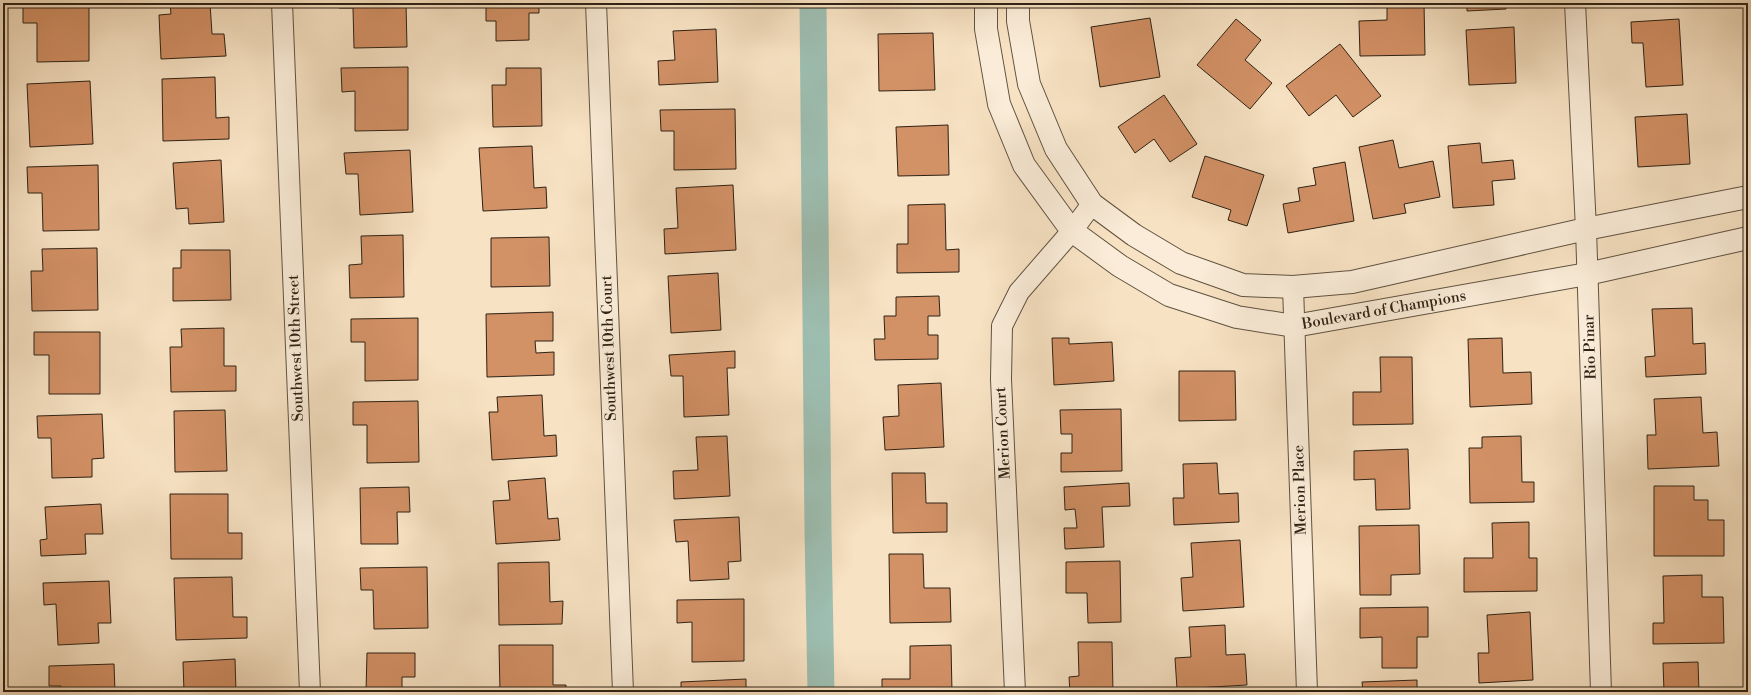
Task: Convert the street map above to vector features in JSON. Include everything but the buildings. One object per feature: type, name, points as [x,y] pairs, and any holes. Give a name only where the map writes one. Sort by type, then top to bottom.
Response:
[{"type":"street","name":"Southwest 10th Street","points":[[282,3],[310,692]]},
{"type":"street","name":"Southwest 10th Court","points":[[596,3],[623,692]]},
{"type":"street","name":"Boulevard of Champions","points":[[986,3],[986,29],[999,104],[1024,164],[1072,230],[1120,266],[1169,295],[1237,317],[1294,326],[1587,274],[1748,238]]},
{"type":"street","points":[[1018,3],[1018,21],[1029,84],[1056,149],[1092,204],[1134,235],[1181,263],[1243,285],[1293,287],[1352,282],[1586,229],[1748,197]]},
{"type":"street","name":"Rio Pinar","points":[[1575,3],[1586,229],[1601,692]]},
{"type":"street","name":"Merion Court","points":[[1015,692],[1001,380],[1002,326],[1019,292],[1072,230],[1092,204]]},
{"type":"street","name":"Merion Place","points":[[1293,287],[1307,692]]},
{"type":"waterway","points":[[813,3],[821,692]]}]
